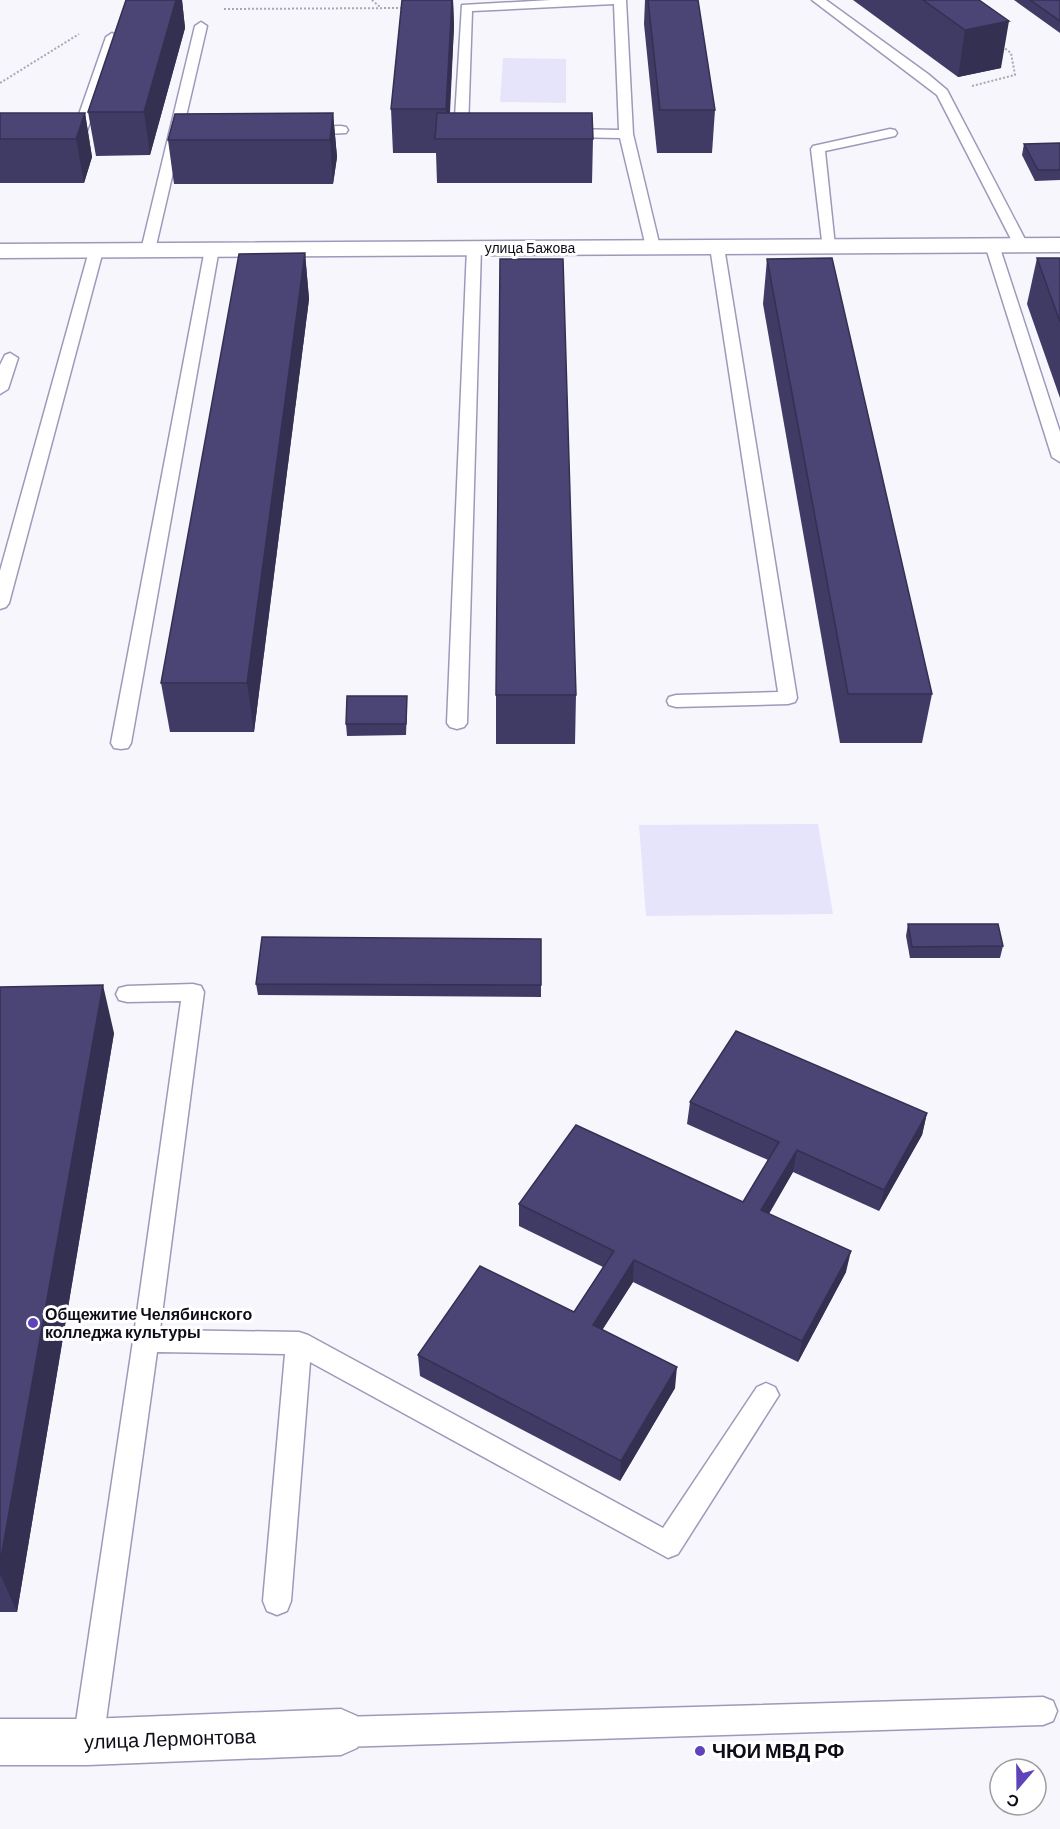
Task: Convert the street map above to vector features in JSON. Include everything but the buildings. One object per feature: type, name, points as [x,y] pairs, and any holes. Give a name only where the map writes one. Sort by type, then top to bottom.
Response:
[{"type":"street","name":"улица Бажова","points":[[0,251],[1060,245]]},
{"type":"street","name":"улица Лермонтова","points":[[0,1742],[88,1742],[341,1732]]},
{"type":"lane","points":[[484,133],[461,133],[466,8],[620,0],[626,134],[653,247]]},
{"type":"lane","points":[[818,0],[924,77],[942,93],[1021,245]]},
{"type":"lane","points":[[147,250],[182,131],[201,26]]},
{"type":"lane","points":[[64,147],[75,147],[112,37]]},
{"type":"lane","points":[[294,131],[341,130]]},
{"type":"lane","points":[[555,133],[626,134]]},
{"type":"lane","points":[[828,246],[818,149],[890,133]]},
{"type":"lane","points":[[992,245],[1060,458]]},
{"type":"lane","points":[[676,701],[788,698],[717,247]]},
{"type":"lane","points":[[458,723],[474,248]]},
{"type":"lane","points":[[121,743],[212,249]]},
{"type":"lane","points":[[0,603],[8,547],[96,251]]},
{"type":"lane","points":[[0,389],[10,358]]},
{"type":"lane","points":[[88,1742],[146,1341],[193,992],[127,994]]},
{"type":"lane","points":[[146,1341],[299,1343],[668,1545],[766,1395]]},
{"type":"lane","points":[[277,1601],[299,1343]]},
{"type":"lane","points":[[341,1732],[1043,1711]]},
{"type":"path","points":[[372,0],[380,7]]},
{"type":"path","points":[[942,93],[1015,75],[1011,53],[1001,47]]},
{"type":"shaded area","points":[[503,58],[566,59],[566,103],[500,102]]},
{"type":"shaded area","points":[[818,824],[833,914],[646,916],[639,825]]},
{"type":"place","name":"Общежитие Челябинского колледжа культуры","points":[[33,1323]]},
{"type":"place","name":"ЧЮИ МВД РФ","points":[[700,1751]]}]
